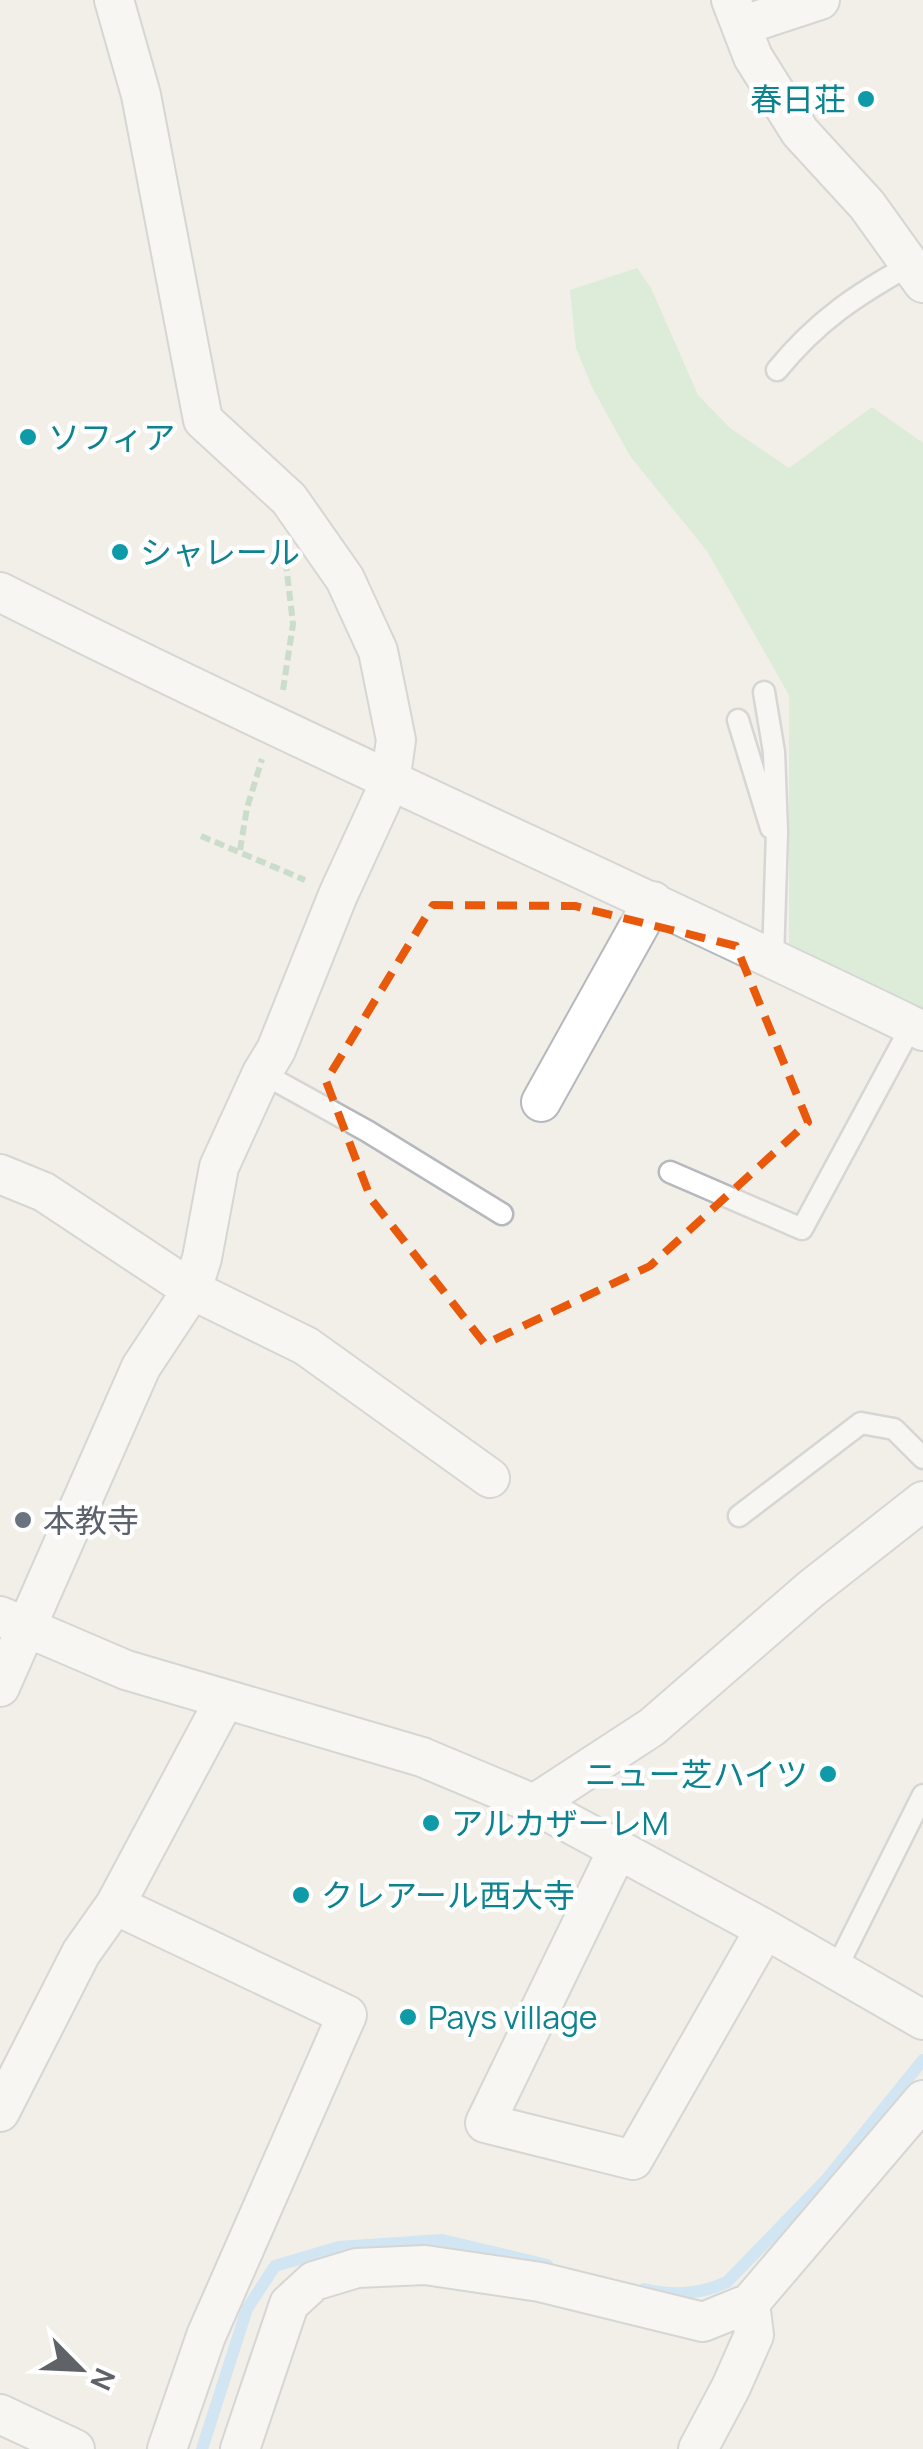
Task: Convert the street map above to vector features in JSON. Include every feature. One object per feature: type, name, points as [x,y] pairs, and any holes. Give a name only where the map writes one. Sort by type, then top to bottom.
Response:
[{"type":"street","points":[[0,1686],[13,1622],[141,1368],[192,1290],[219,1168],[276,1050],[338,896],[390,782],[396,740],[378,651],[345,579],[289,499],[203,420],[142,95],[114,0]]},
{"type":"street","points":[[820,0],[736,13],[754,57],[800,132],[868,206],[916,274]]},
{"type":"street","points":[[0,592],[390,782],[918,1028]]},
{"type":"street","points":[[542,1102],[652,901]]},
{"type":"street","points":[[0,1174],[44,1192],[192,1290],[306,1346],[490,1478]]},
{"type":"street","points":[[534,1804],[652,1727],[811,1589],[923,1501]]},
{"type":"street","points":[[13,1622],[126,1670],[422,1758],[534,1804],[766,1929],[922,2019]]},
{"type":"street","points":[[0,2110],[81,1952],[115,1906],[224,1701]]},
{"type":"street","points":[[618,1848],[485,2122],[633,2160],[766,1929]]},
{"type":"street","points":[[115,1906],[347,2015],[206,2336],[167,2449]]},
{"type":"street","points":[[240,2449],[289,2304],[314,2281],[357,2268],[424,2265],[540,2282],[702,2322],[750,2303],[923,2100]]},
{"type":"street","points":[[698,2449],[754,2335],[750,2303]]},
{"type":"street","points":[[0,2414],[75,2449]]},
{"type":"lane","points":[[777,370],[806,334],[862,292],[916,274]]},
{"type":"lane","points":[[764,692],[774,752],[773,958]]},
{"type":"lane","points":[[738,720],[776,842]]},
{"type":"lane","points":[[670,1172],[802,1229],[918,1028]]},
{"type":"lane","points":[[262,1073],[502,1214]]},
{"type":"lane","points":[[739,1516],[861,1422],[894,1429],[923,1458]]},
{"type":"lane","points":[[836,1970],[923,1795]]},
{"type":"path","points":[[201,836],[338,896]]},
{"type":"highlighted area","points":[[433,905],[575,906],[736,946],[808,1122],[650,1266],[485,1344],[371,1199],[326,1081]]},
{"type":"green space","points":[[637,268],[651,288],[698,395],[730,428],[789,468],[872,407],[923,443],[923,1010],[789,946],[789,695],[707,551],[630,456],[592,387],[576,348],[570,290]]},
{"type":"waterway","points":[[644,2289],[686,2293],[727,2282],[826,2180],[923,2060]]},
{"type":"waterway","points":[[202,2449],[247,2309],[275,2266],[339,2247],[442,2240],[547,2265]]},
{"type":"place","name":"春日荘","points":[[866,99]]},
{"type":"place","name":"ソフィア","points":[[28,437]]},
{"type":"place","name":"シャレール","points":[[120,552]]},
{"type":"place","name":"本教寺","points":[[23,1520]]},
{"type":"place","name":"ニュー芝ハイツ","points":[[828,1774]]},
{"type":"place","name":"アルカザーレM","points":[[431,1823]]},
{"type":"place","name":"クレアール西大寺","points":[[301,1895]]},
{"type":"place","name":"Pays village","points":[[408,2017]]}]
